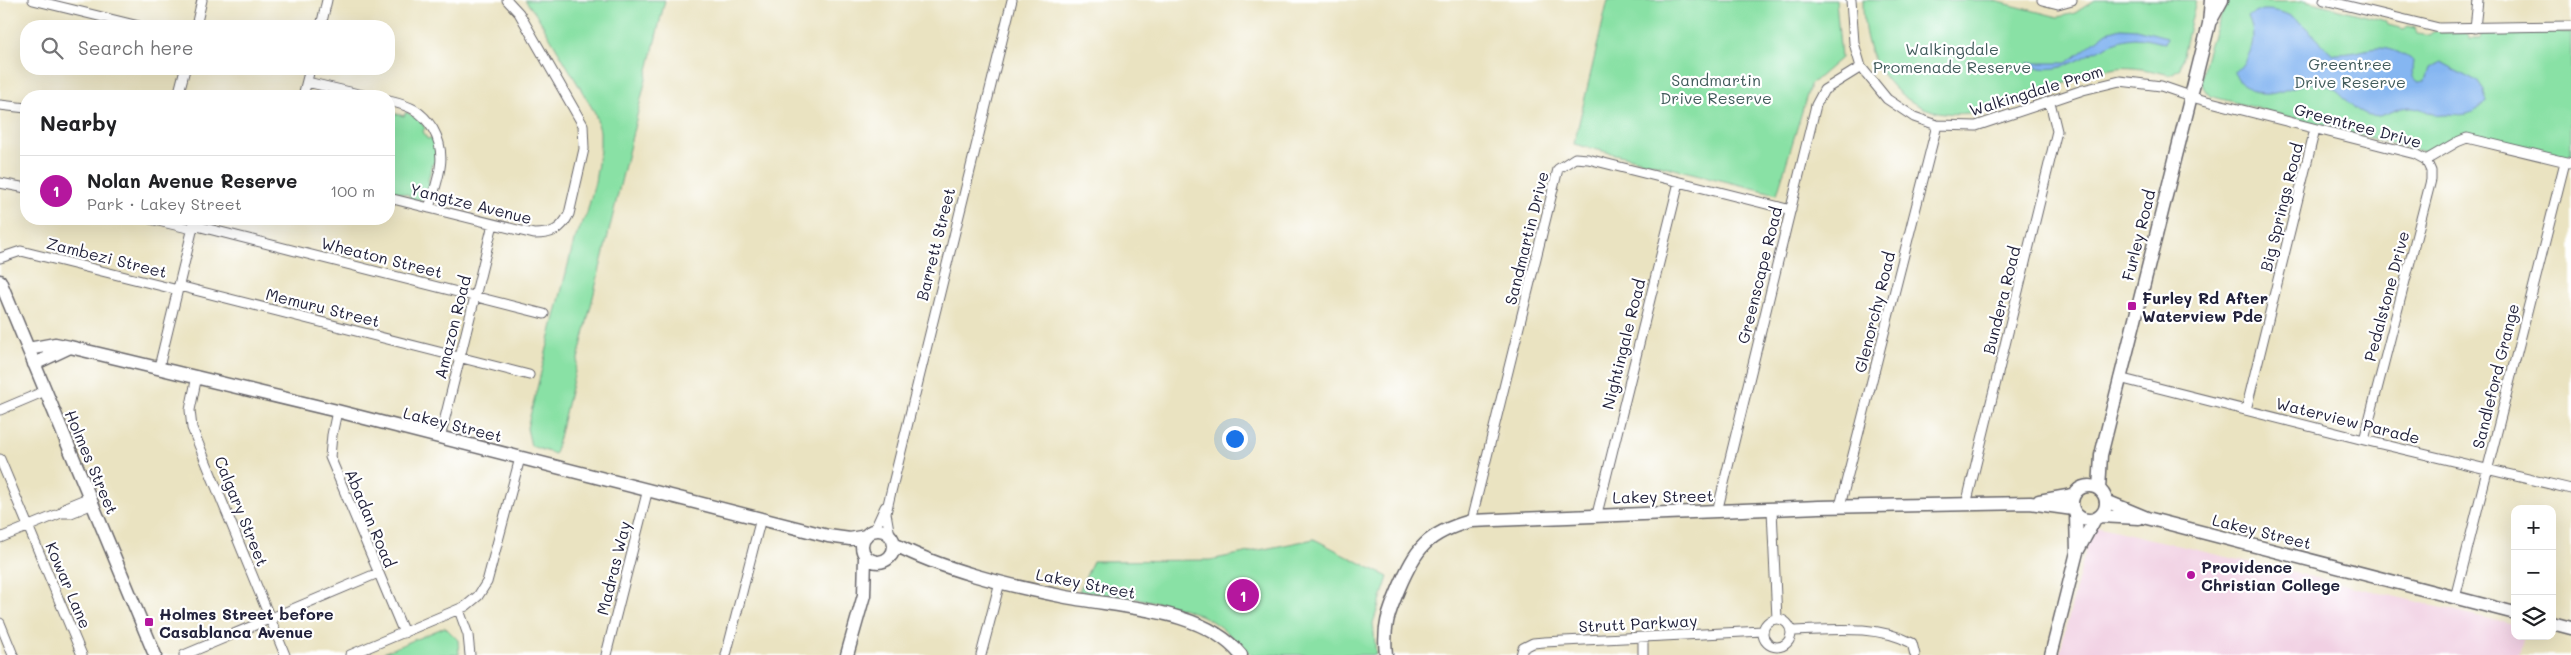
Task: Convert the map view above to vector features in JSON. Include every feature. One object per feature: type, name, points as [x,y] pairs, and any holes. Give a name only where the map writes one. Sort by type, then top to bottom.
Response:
[{"type":"street","points":[[33,0],[115,20]]},
{"type":"street","points":[[197,20],[202,0]]},
{"type":"street","points":[[322,20],[327,0]]},
{"type":"street","name":"Yangtze Avenue","points":[[395,200],[534,234],[546,234],[560,227],[569,214],[586,137],[583,126],[519,13],[507,0]]},
{"type":"street","name":"Barrett Street","points":[[892,540],[886,513],[1012,0]]},
{"type":"street","name":"Walkingdale Prom","points":[[1851,0],[1854,43],[1861,66],[1887,99],[1914,117],[1936,125],[1976,126],[2083,90],[2120,81],[2161,86],[2189,96]]},
{"type":"street","points":[[2042,0],[2058,4],[2072,0]]},
{"type":"street","name":"Furley Road","points":[[2102,495],[2101,455],[2189,96],[2209,24],[2211,0]]},
{"type":"street","name":"Furley Road","points":[[2209,24],[2222,0]]},
{"type":"street","points":[[2324,0],[2347,3],[2439,28],[2571,26]]},
{"type":"street","points":[[2475,28],[2478,0]]},
{"type":"street","name":"Greenscape Road","points":[[1717,512],[1816,106],[1824,90],[1861,66]]},
{"type":"street","points":[[180,90],[183,75]]},
{"type":"street","points":[[304,90],[308,75]]},
{"type":"street","points":[[306,82],[341,90]]},
{"type":"street","name":"Greentree Drive","points":[[2189,96],[2415,154],[2426,160],[2456,142],[2467,138],[2568,162]]},
{"type":"street","name":"Bundera Road","points":[[1966,505],[2057,132],[2050,102]]},
{"type":"street","points":[[395,103],[418,110],[426,118],[439,140],[441,161],[429,208]]},
{"type":"street","points":[[0,104],[20,107]]},
{"type":"street","name":"Glenorchy Road","points":[[1840,506],[1936,125]]},
{"type":"street","name":"Big Springs Road","points":[[2246,410],[2316,128]]},
{"type":"street","name":"Sandmartin Drive","points":[[1471,520],[1558,168],[1575,158],[1791,210]]},
{"type":"street","name":"Pedalstone Drive","points":[[2364,440],[2431,180],[2431,171],[2426,160]]},
{"type":"street","name":"Sandleford Grange","points":[[2455,598],[2568,162]]},
{"type":"street","name":"Nightingale Road","points":[[1597,514],[1679,182]]},
{"type":"street","points":[[0,183],[20,187]]},
{"type":"street","name":"Amazon Road","points":[[440,438],[493,224]]},
{"type":"street","points":[[159,367],[194,225]]},
{"type":"street","name":"Wheaton Street","points":[[198,225],[544,314]]},
{"type":"street","name":"Zambezi Street","points":[[0,258],[21,251],[178,288]]},
{"type":"street","name":"Holmes Street","points":[[0,282],[155,655]]},
{"type":"street","name":"Memuru Street","points":[[178,288],[529,374]]},
{"type":"street","name":"Lakey Street","points":[[28,349],[42,345],[70,347],[198,376],[828,536],[850,539],[883,531],[892,540],[917,557],[1000,582],[1061,596],[1175,616],[1230,641],[1242,655]]},
{"type":"street","points":[[34,364],[70,347]]},
{"type":"street","name":"Calgary Street","points":[[198,376],[190,410],[192,428],[285,655]]},
{"type":"street","name":"Waterview Parade","points":[[2119,378],[2364,440],[2571,489]]},
{"type":"street","points":[[0,410],[46,391]]},
{"type":"street","name":"Abadan Road","points":[[338,411],[332,435],[330,458],[404,632]]},
{"type":"street","name":"Furley Road","points":[[2084,486],[2101,455]]},
{"type":"street","points":[[350,655],[459,610],[472,602],[487,582],[520,458]]},
{"type":"street","name":"Kowar Lane","points":[[0,459],[82,655]]},
{"type":"street","points":[[2077,552],[2074,495],[2084,486]]},
{"type":"street","name":"Lakey Street","points":[[2084,486],[2146,518],[2511,612]]},
{"type":"street","name":"Madras Way","points":[[606,655],[648,489]]},
{"type":"street","name":"Lakey Street","points":[[1386,655],[1385,625],[1411,559],[1430,539],[1444,530],[1471,520],[1840,506],[2030,503],[2074,495]]},
{"type":"street","points":[[2051,655],[2077,552],[2106,506],[2102,495]]},
{"type":"street","name":"Barrett Street","points":[[870,533],[890,496]]},
{"type":"street","points":[[0,538],[61,513],[71,513],[91,500]]},
{"type":"street","name":"Lakey Street","points":[[2030,503],[2074,512],[2085,520],[2098,518],[2146,518]]},
{"type":"street","points":[[1772,510],[1777,619]]},
{"type":"street","points":[[726,655],[761,518]]},
{"type":"street","points":[[864,595],[864,555],[862,544],[870,533]]},
{"type":"street","name":"Lakey Street","points":[[828,536],[870,560],[884,561],[917,557]]},
{"type":"street","points":[[847,655],[864,595],[884,561],[893,552],[892,540]]},
{"type":"street","points":[[184,655],[271,620],[378,573]]},
{"type":"street","points":[[981,655],[1000,582]]},
{"type":"street","points":[[459,610],[468,635],[470,655]]},
{"type":"street","points":[[1777,619],[1784,621],[1791,632],[1789,640],[1777,651],[1768,644],[1763,631],[1769,621],[1777,619]]},
{"type":"street","points":[[0,623],[13,655]]},
{"type":"street","points":[[2556,624],[2571,628]]},
{"type":"street","points":[[1791,632],[1846,630],[1899,636],[1912,643],[1915,655]]},
{"type":"street","name":"Strutt Parkway","points":[[1521,655],[1523,648],[1533,643],[1643,639],[1763,631]]},
{"type":"street","points":[[1643,639],[1643,655]]},
{"type":"shaded area","name":"Providence Christian College","points":[[2092,525],[2511,624],[2511,640],[2523,640],[2519,655],[2059,655]]},
{"type":"green space","points":[[525,0],[665,0],[555,454],[531,446],[527,428],[574,241],[587,213],[595,182],[600,150],[600,131],[595,113],[538,17]]},
{"type":"green space","name":"Sandmartin Drive Reserve","points":[[1608,0],[1836,0],[1841,58],[1810,85],[1777,194],[1574,144]]},
{"type":"green space","name":"Walkingdale Promenade Reserve","points":[[1863,0],[1991,0],[2058,17],[2075,13],[2095,0],[2196,0],[2180,68],[2170,75],[2136,68],[2117,68],[2089,75],[1998,107],[1968,113],[1940,112],[1913,102],[1888,81],[1871,53],[1864,22]]},
{"type":"green space","name":"Greentree Drive Reserve","points":[[2230,0],[2280,2],[2304,0],[2386,21],[2388,25],[2404,29],[2408,26],[2415,28],[2417,33],[2429,35],[2433,32],[2467,33],[2470,38],[2480,38],[2482,33],[2571,32],[2571,159],[2471,134],[2424,152],[2210,96],[2202,83],[2204,65],[2216,28]]},
{"type":"green space","points":[[406,112],[420,120],[425,128],[423,131],[427,139],[431,138],[436,145],[436,163],[432,164],[428,181],[431,184],[424,200],[410,199],[409,195],[395,192],[395,114],[404,116]]},
{"type":"green space","points":[[1314,539],[1388,577],[1373,623],[1376,655],[1251,655],[1221,627],[1200,615],[1156,602],[1079,591],[1093,561],[1210,560]]},
{"type":"green space","points":[[445,627],[458,640],[459,655],[378,655]]},
{"type":"water","points":[[2263,10],[2275,11],[2294,18],[2333,54],[2381,48],[2390,49],[2401,54],[2413,61],[2413,76],[2419,82],[2425,81],[2429,68],[2441,62],[2477,81],[2484,91],[2486,101],[2476,110],[2463,115],[2436,114],[2419,108],[2409,107],[2380,116],[2368,116],[2352,105],[2335,89],[2323,84],[2311,83],[2266,94],[2256,93],[2245,86],[2234,73],[2245,61],[2252,47],[2253,32],[2248,16]]},
{"type":"water","points":[[2121,28],[2136,29],[2167,37],[2165,43],[2139,38],[2121,41],[2068,65],[2054,68],[2041,68],[2027,63],[2067,63],[2107,32]]},
{"type":"place","name":"Furley Rd After Waterview Pde","points":[[2132,306]]},
{"type":"place","name":"Providence Christian College","points":[[2191,575]]},
{"type":"place","name":"Nolan Avenue Reserve","points":[[1243,595]]},
{"type":"place","name":"Holmes Street before Casablanca Avenue","points":[[149,622]]}]
